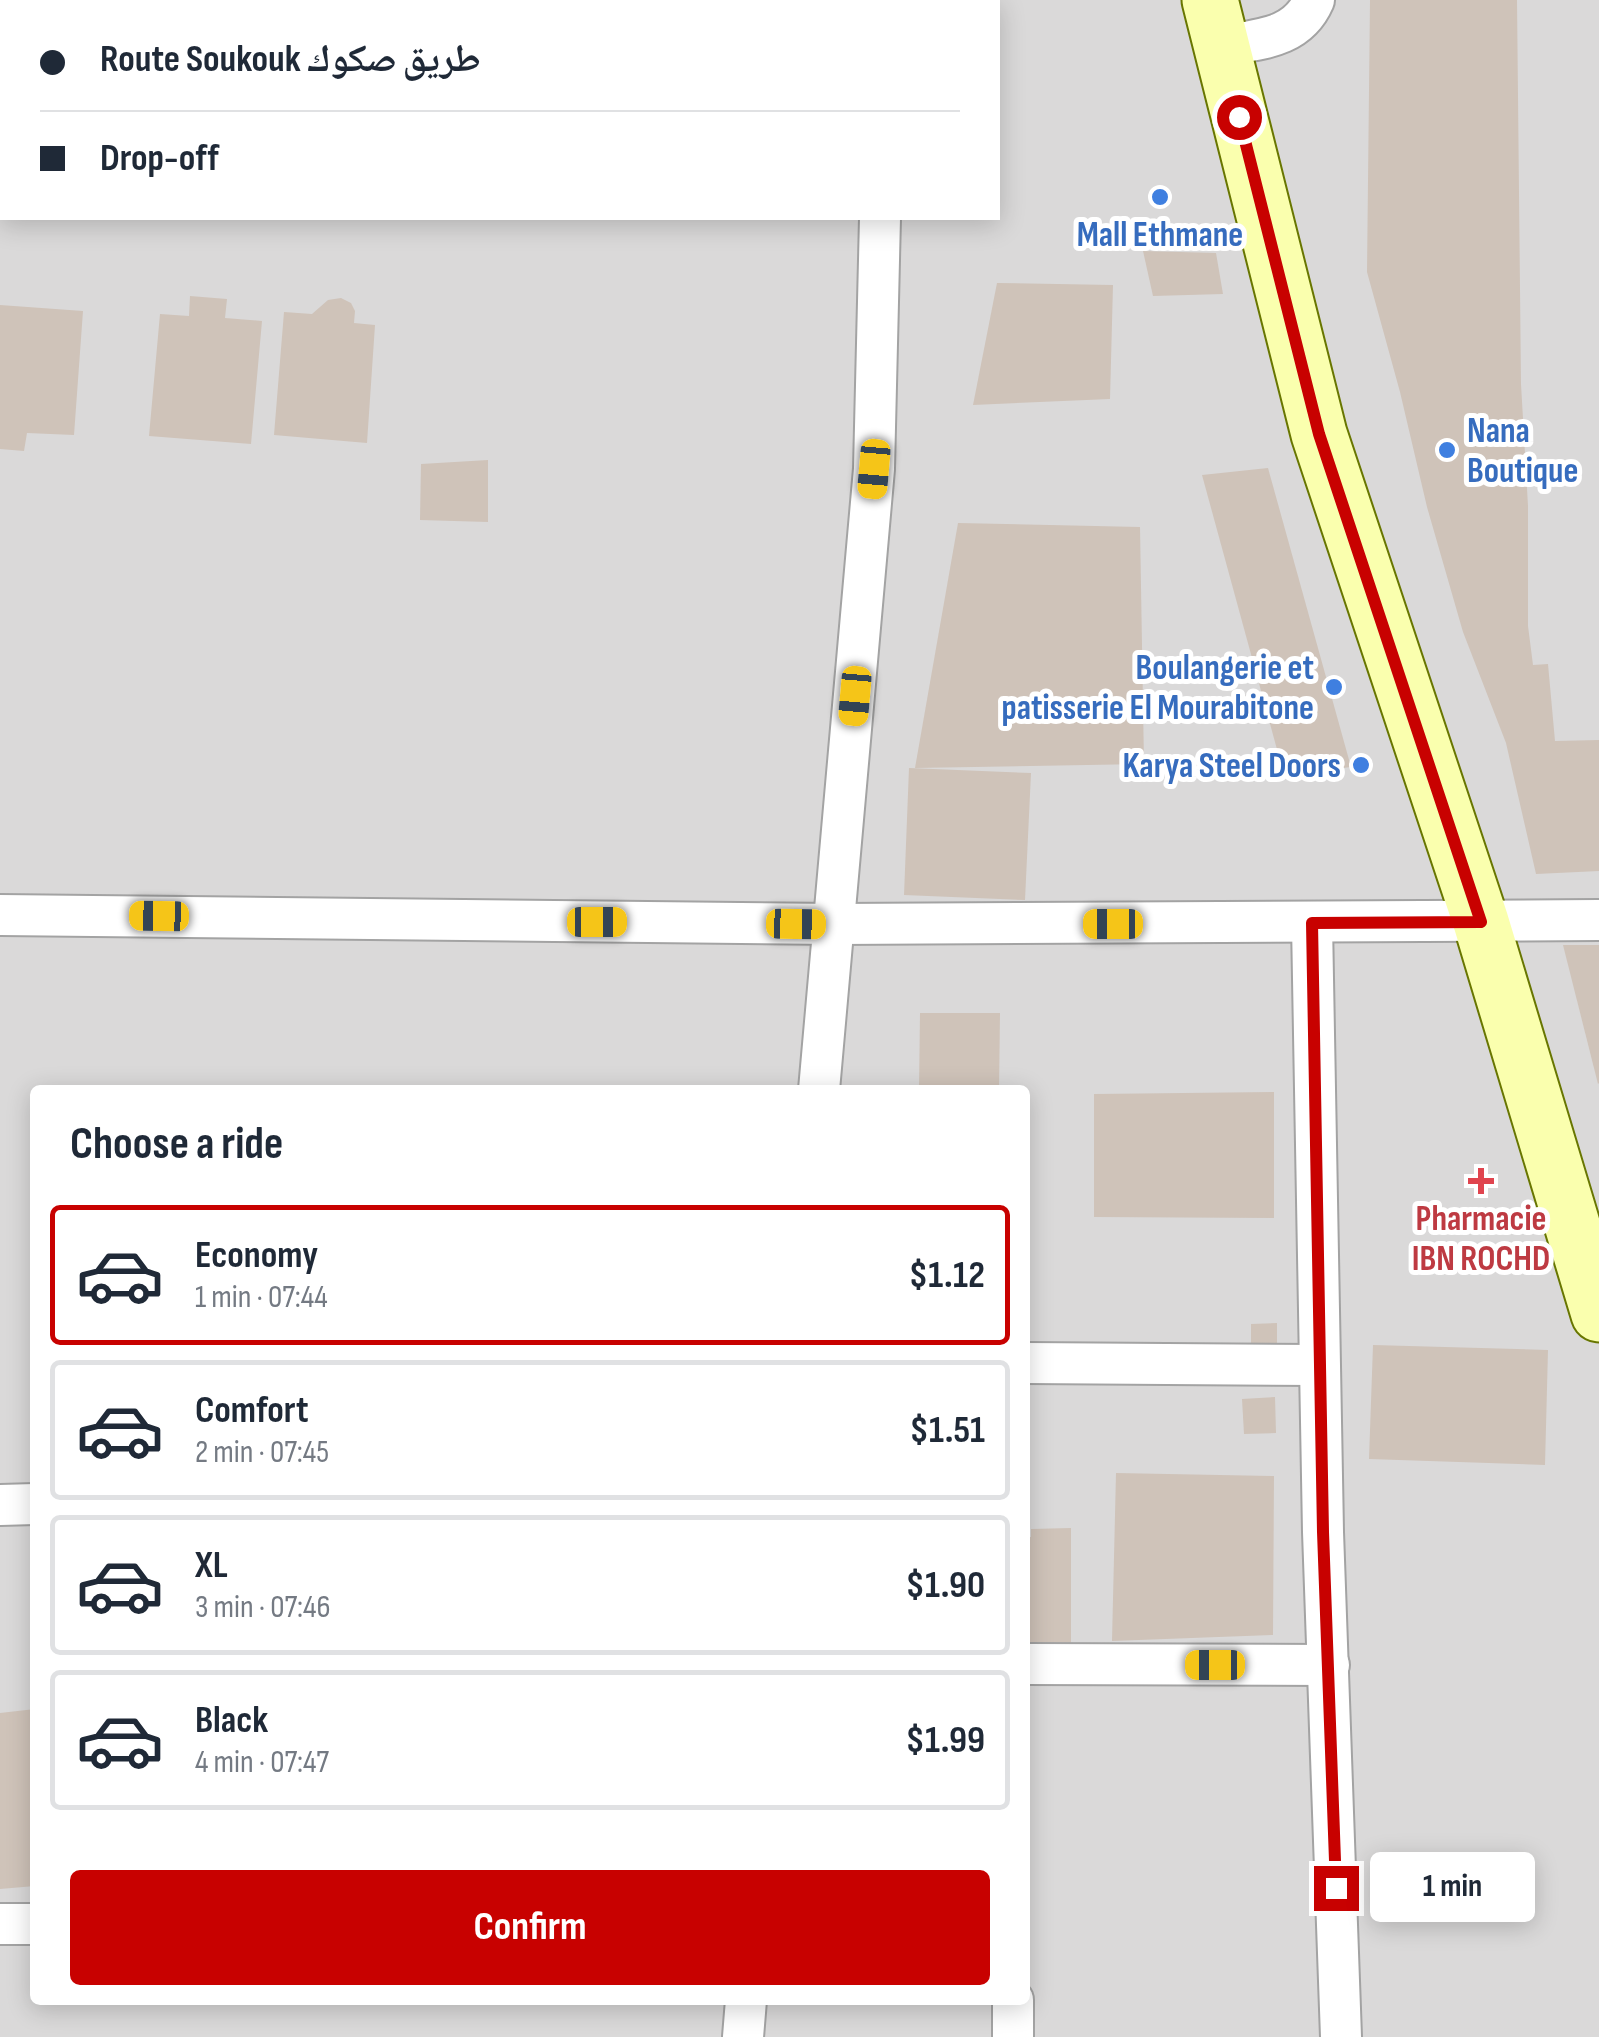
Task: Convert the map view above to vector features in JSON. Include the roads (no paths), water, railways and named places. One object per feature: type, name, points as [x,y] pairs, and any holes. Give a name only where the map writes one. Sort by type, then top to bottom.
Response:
[{"type":"street","points":[[1314,0],[1307,17],[1286,34],[1216,23],[1319,434],[1481,922],[1599,1314]]},
{"type":"street","points":[[820,1085],[874,469],[880,220]]},
{"type":"street","points":[[0,914],[836,924],[1599,920]]},
{"type":"street","points":[[1312,923],[1320,1364],[1342,2037]]},
{"type":"street","points":[[1030,1363],[1320,1364]]},
{"type":"street","points":[[0,1505],[30,1504]]},
{"type":"street","points":[[1030,1664],[1329,1666]]},
{"type":"street","points":[[0,1924],[30,1924]]},
{"type":"street","points":[[744,2037],[746,2005]]},
{"type":"street","points":[[1013,2005],[1013,2037]]},
{"type":"place","name":"Mall Ethmane","points":[[1160,197]]},
{"type":"place","name":"Nana Boutique","points":[[1447,450]]},
{"type":"place","name":"Boulangerie et patisserie El Mourabitone","points":[[1334,687]]},
{"type":"place","name":"Karya Steel Doors","points":[[1361,765]]},
{"type":"place","name":"Pharmacie IBN ROCHD","points":[[1481,1181]]}]
